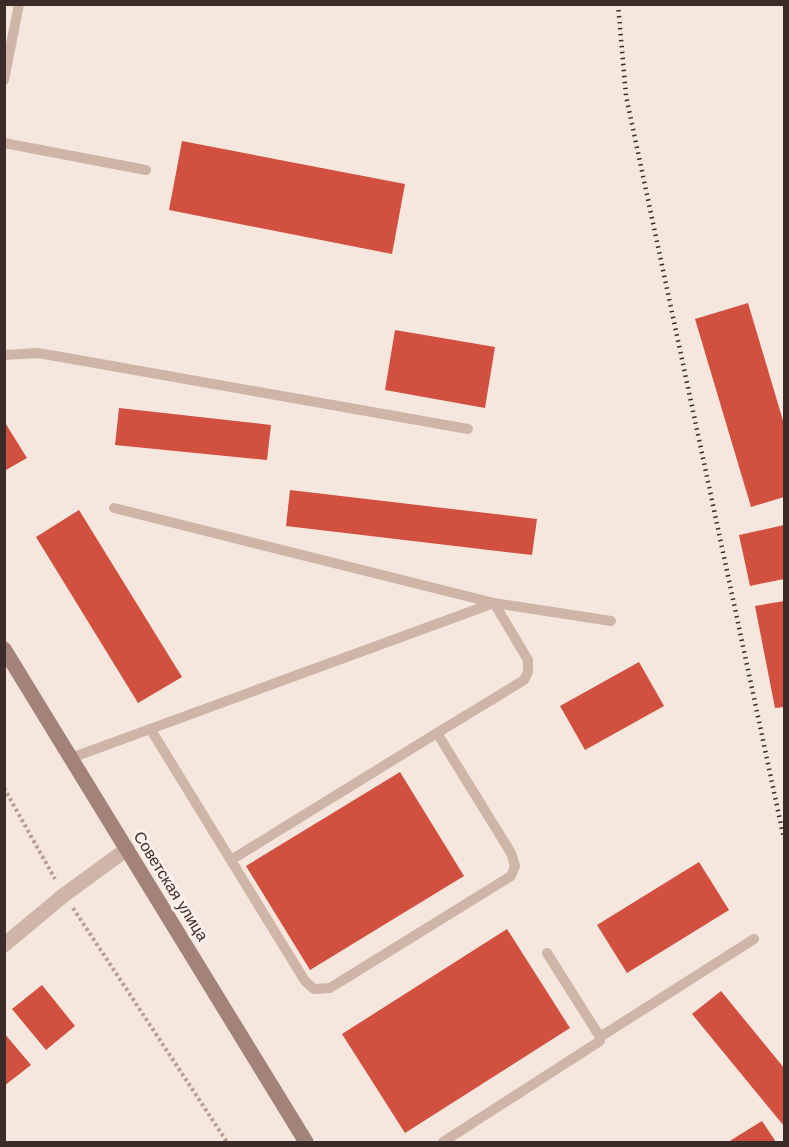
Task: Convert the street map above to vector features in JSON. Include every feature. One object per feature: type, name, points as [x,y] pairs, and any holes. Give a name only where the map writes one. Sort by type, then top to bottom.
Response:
[{"type":"main road","name":"Советская улица","points":[[4,649],[306,1143]]},
{"type":"street","points":[[4,945],[64,895],[127,849]]},
{"type":"lane","points":[[4,80],[19,4]]},
{"type":"lane","points":[[4,143],[146,170]]},
{"type":"lane","points":[[4,356],[38,353],[468,429]]},
{"type":"lane","points":[[114,508],[494,603],[611,621]]},
{"type":"lane","points":[[71,758],[494,603]]},
{"type":"lane","points":[[231,860],[524,680],[528,672],[528,660],[494,603]]},
{"type":"lane","points":[[151,730],[305,981],[314,989],[323,991],[512,876],[515,866],[511,853],[438,733]]},
{"type":"lane","points":[[443,1143],[598,1044],[600,1037],[754,939]]},
{"type":"lane","points":[[547,953],[600,1037]]},
{"type":"path","points":[[4,788],[64,895],[227,1143]]},
{"type":"building","points":[[182,141],[405,184],[392,254],[169,210]]},
{"type":"building","points":[[748,303],[784,424],[784,497],[751,507],[695,319]]},
{"type":"building","points":[[395,330],[495,347],[485,408],[385,390]]},
{"type":"building","points":[[119,408],[271,425],[267,460],[115,445]]},
{"type":"building","points":[[4,421],[27,458],[4,471]]},
{"type":"building","points":[[290,490],[537,519],[532,555],[286,526]]},
{"type":"building","points":[[79,510],[182,677],[138,703],[36,537]]},
{"type":"building","points":[[784,525],[784,579],[750,586],[739,535]]},
{"type":"building","points":[[784,601],[784,707],[775,708],[755,606]]},
{"type":"building","points":[[639,662],[664,706],[585,750],[560,706]]},
{"type":"building","points":[[400,772],[464,876],[310,970],[246,866]]},
{"type":"building","points":[[699,862],[729,910],[627,973],[597,925]]},
{"type":"building","points":[[507,929],[570,1028],[405,1133],[342,1034]]},
{"type":"building","points":[[42,985],[75,1026],[46,1050],[12,1009]]},
{"type":"building","points":[[721,991],[784,1068],[784,1126],[692,1014]]},
{"type":"building","points":[[4,1033],[31,1065],[4,1086]]},
{"type":"building","points":[[762,1121],[776,1142],[728,1142]]},
{"type":"railway","points":[[618,4],[626,96],[784,839]]}]
